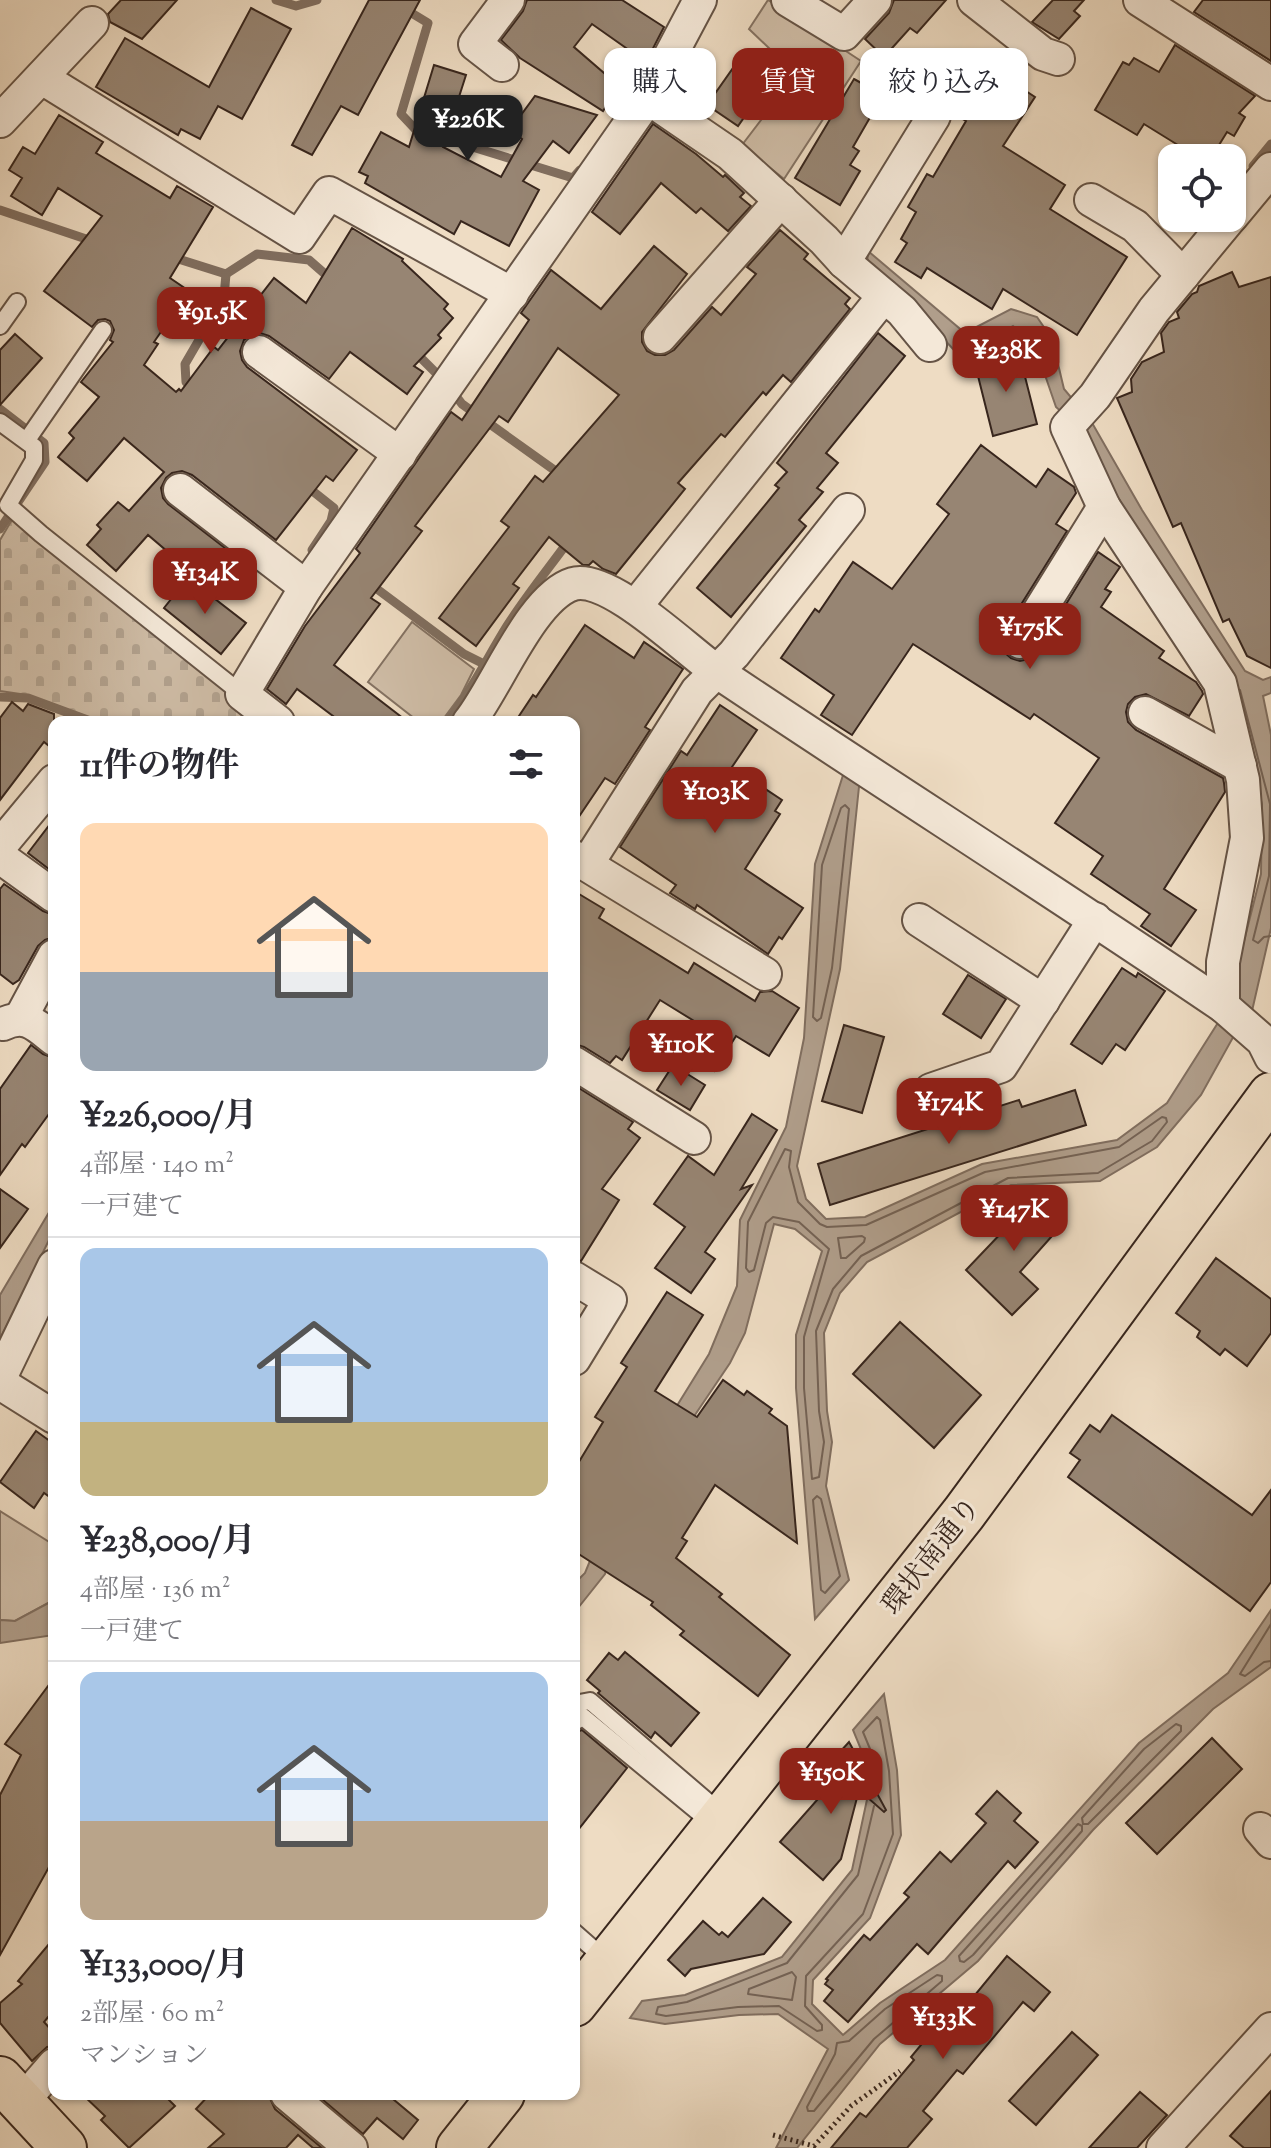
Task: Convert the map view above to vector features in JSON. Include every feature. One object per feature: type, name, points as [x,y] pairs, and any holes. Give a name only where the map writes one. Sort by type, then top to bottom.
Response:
[{"type":"main road","name":"環状南通り","points":[[580,1997],[964,1513],[1271,1095]]},
{"type":"main road","points":[[11,2090],[64,2148]]},
{"type":"main road","points":[[459,2148],[497,2100]]},
{"type":"street","points":[[502,65],[475,44],[508,0]]},
{"type":"street","points":[[788,0],[844,34],[875,0]]},
{"type":"street","points":[[974,0],[1043,54],[1058,59]]},
{"type":"street","points":[[1140,0],[1271,84]]},
{"type":"street","points":[[670,48],[687,5]]},
{"type":"street","points":[[0,121],[92,23]]},
{"type":"street","points":[[42,78],[299,237],[329,193],[512,294]]},
{"type":"street","points":[[270,716],[242,694],[306,587],[632,120]]},
{"type":"street","points":[[688,120],[781,200],[852,250],[884,296],[902,311],[930,345]]},
{"type":"street","points":[[852,250],[932,120]]},
{"type":"street","points":[[1246,199],[1271,169]]},
{"type":"street","points":[[660,337],[781,200]]},
{"type":"street","points":[[1091,200],[1135,226],[1177,269]]},
{"type":"street","points":[[1215,232],[1177,269],[1154,310],[1077,416],[1104,507],[1220,683],[1243,780],[1247,838],[1223,962],[1232,1014]]},
{"type":"street","points":[[635,607],[884,296]]},
{"type":"street","points":[[259,352],[400,454]]},
{"type":"street","points":[[180,490],[306,587]]},
{"type":"street","points":[[1020,642],[1104,507]]},
{"type":"street","points":[[765,974],[580,860],[697,691],[734,654],[848,510]]},
{"type":"street","points":[[473,716],[521,635],[558,591],[575,583],[601,588],[635,607],[715,671],[1095,919],[1232,1014],[1263,1041],[1271,1057]]},
{"type":"street","points":[[1145,713],[1240,766]]},
{"type":"street","points":[[0,846],[48,788]]},
{"type":"street","points":[[0,857],[48,892]]},
{"type":"street","points":[[931,1090],[1001,1066],[1095,919]]},
{"type":"street","points":[[919,920],[1043,1001]]},
{"type":"street","points":[[10,1023],[48,965]]},
{"type":"street","points":[[10,1023],[30,1021],[48,1034]]},
{"type":"street","points":[[580,1067],[694,1138]]},
{"type":"street","points":[[48,1279],[0,1381],[48,1413]]},
{"type":"street","points":[[580,1282],[610,1300],[580,1349]]},
{"type":"street","points":[[1163,2148],[1271,2029]]},
{"type":"street","points":[[11,2090],[48,2068]]},
{"type":"street","points":[[294,2100],[351,2148]]},
{"type":"lane","points":[[0,326],[17,302]]},
{"type":"lane","points":[[27,440],[103,330]]},
{"type":"lane","points":[[0,422],[34,447],[34,460],[13,509],[242,694]]},
{"type":"lane","points":[[580,1703],[590,1701],[719,1820]]},
{"type":"lane","points":[[580,1719],[583,1717],[719,1820]]},
{"type":"lane","points":[[580,1937],[608,1962]]},
{"type":"path","points":[[773,2135],[814,2146],[851,2106],[900,2071]]},
{"type":"green space","points":[[768,0],[841,48],[769,48],[749,29]]},
{"type":"green space","points":[[844,50],[860,63],[844,87]]},
{"type":"green space","points":[[761,120],[822,120],[784,179],[742,145]]},
{"type":"green space","points":[[13,518],[259,716],[85,716],[27,695],[0,691],[0,540]]},
{"type":"green space","points":[[412,622],[474,669],[445,716],[411,716],[368,682]]},
{"type":"green space","points":[[0,1511],[48,1541],[48,1603],[15,1621],[0,1620]]},
{"type":"water","points":[[868,251],[965,333],[1011,309],[1037,317],[1052,339],[1064,389],[1091,421],[1142,510],[1245,671],[1263,680],[1271,677],[1271,693],[1263,696],[1271,735],[1271,928],[1252,1011],[1236,1002],[1240,957],[1261,874],[1262,804],[1230,682],[1111,504],[1078,427],[1056,407],[1035,346],[1013,326],[969,353],[954,350],[927,321],[867,268]]},
{"type":"water","points":[[844,772],[860,777],[840,969],[797,1166],[806,1199],[826,1219],[865,1217],[982,1164],[1117,1140],[1167,1103],[1221,1018],[1236,1032],[1201,1095],[1157,1147],[1100,1181],[1011,1185],[867,1262],[840,1293],[824,1333],[827,1411],[832,1442],[826,1486],[849,1580],[815,1619],[796,1388],[796,1335],[822,1251],[795,1229],[774,1224],[745,1333],[730,1363],[618,1529],[605,1574],[580,1605],[580,1578],[585,1573],[608,1517],[709,1354],[737,1286],[740,1220],[786,1127],[804,1038],[815,864]]},
{"type":"water","points":[[48,1214],[48,1242],[0,1339],[0,1295]]},
{"type":"water","points":[[48,1603],[48,1636],[0,1643],[0,1620],[15,1621]]},
{"type":"water","points":[[1271,1610],[1271,1667],[1213,1709],[1093,1830],[978,1961],[880,2044],[797,2148],[776,2148],[828,2049],[778,2014],[739,2015],[665,2024],[630,2018],[642,2001],[685,1995],[782,1957],[852,1870],[872,1776],[853,1730],[884,1694],[897,1770],[901,1835],[870,1918],[813,1980],[812,2004],[843,2035],[880,2003],[945,1960],[1139,1743],[1228,1673]]},
{"type":"building","points":[[121,0],[177,0],[142,39],[110,22],[108,14]]},
{"type":"building","points":[[369,0],[420,0],[358,115],[341,106],[312,155],[292,145]]},
{"type":"building","points":[[527,0],[622,0],[664,27],[653,48],[626,48],[592,24],[574,47],[604,73],[603,111],[520,58],[501,40],[523,11]]},
{"type":"building","points":[[894,0],[946,0],[917,33],[910,28],[892,48],[874,48],[865,39],[889,13]]},
{"type":"building","points":[[1053,0],[1084,0],[1074,11],[1080,16],[1059,39],[1032,22]]},
{"type":"building","points":[[1203,0],[1271,0],[1271,61],[1194,12]]},
{"type":"building","points":[[251,8],[291,29],[242,119],[218,106],[200,139],[181,129],[178,135],[96,87],[125,38],[209,87]]},
{"type":"building","points":[[1175,45],[1255,96],[1239,113],[1245,117],[1234,136],[1227,132],[1220,144],[1176,144],[1144,124],[1137,135],[1095,110],[1123,62],[1129,65],[1134,58],[1159,72]]},
{"type":"building","points":[[434,65],[466,75],[443,147],[501,177],[522,139],[510,130],[535,96],[597,115],[569,153],[553,141],[523,181],[539,190],[509,246],[461,221],[454,234],[365,183],[368,176],[359,172],[381,132],[409,147]]},
{"type":"building","points":[[732,69],[732,120],[742,120],[738,126],[716,111],[716,92]]},
{"type":"building","points":[[854,79],[860,82],[860,120],[869,120],[853,147],[859,151],[850,165],[860,171],[840,205],[795,178],[830,120],[844,120],[844,96]]},
{"type":"building","points":[[1028,92],[1035,97],[1028,108]]},
{"type":"building","points":[[59,115],[103,142],[96,153],[170,198],[177,186],[213,207],[170,278],[189,291],[154,342],[158,344],[144,365],[176,392],[181,391],[214,347],[218,350],[274,278],[306,303],[352,228],[403,259],[448,304],[444,309],[453,318],[438,335],[441,338],[414,366],[423,372],[407,394],[350,352],[329,379],[269,336],[260,333],[244,340],[240,351],[247,367],[357,450],[333,481],[326,476],[276,540],[192,475],[182,471],[166,478],[161,488],[168,504],[234,555],[208,586],[148,535],[116,571],[87,545],[101,529],[97,525],[118,502],[129,511],[164,472],[124,438],[87,481],[58,457],[74,438],[69,433],[99,397],[81,382],[113,342],[110,340],[114,330],[110,321],[105,319],[98,320],[92,327],[44,291],[102,216],[58,188],[42,215],[11,196],[22,178],[9,170],[23,147],[35,154]]},
{"type":"building","points":[[1020,120],[1003,146],[1065,185],[1050,209],[1127,257],[1077,335],[1003,289],[992,309],[927,268],[921,278],[895,262],[907,243],[901,239],[916,212],[908,207],[927,174],[933,177],[966,121]]},
{"type":"building","points":[[653,124],[723,177],[725,175],[744,193],[740,197],[751,206],[728,231],[701,208],[696,213],[661,183],[620,234],[592,212]]},
{"type":"building","points":[[780,230],[808,254],[804,259],[850,298],[845,304],[850,309],[791,382],[783,375],[766,395],[763,392],[725,437],[721,434],[678,483],[685,489],[616,574],[593,561],[583,565],[549,537],[513,584],[519,588],[476,646],[439,618],[509,527],[501,521],[535,476],[543,482],[619,395],[558,348],[508,422],[499,416],[415,526],[422,531],[371,598],[380,604],[334,665],[400,716],[333,716],[297,689],[286,704],[267,689],[305,626],[360,553],[356,549],[451,412],[462,420],[529,320],[521,313],[551,270],[601,309],[654,246],[687,274],[642,332],[642,342],[647,351],[665,355],[674,350],[712,307],[721,315],[756,274],[747,267]]},
{"type":"building","points":[[1232,272],[1239,287],[1271,277],[1271,668],[1247,656],[1229,619],[1223,622],[1181,523],[1173,527],[1117,398],[1132,392],[1131,379],[1142,362],[1164,352],[1161,333],[1169,322],[1179,318],[1177,312],[1199,286]]},
{"type":"building","points":[[878,333],[905,356],[826,453],[838,463],[817,488],[823,492],[799,520],[806,526],[731,617],[697,588],[779,488],[775,485],[787,472],[777,463]]},
{"type":"building","points":[[15,334],[42,358],[0,405],[0,350]]},
{"type":"building","points":[[1019,353],[1037,424],[993,436],[975,364]]},
{"type":"building","points":[[981,445],[1036,487],[1048,469],[1074,487],[1076,493],[1056,524],[1067,531],[1004,632],[1001,642],[1004,652],[1020,661],[1036,653],[1098,552],[1120,567],[1105,589],[1111,592],[1101,607],[1164,651],[1159,658],[1196,682],[1202,691],[1189,716],[1146,694],[1135,697],[1128,704],[1126,712],[1128,722],[1136,730],[1223,778],[1224,783],[1225,792],[1164,889],[1196,910],[1171,946],[1141,926],[1150,914],[1091,874],[1103,856],[1055,823],[1099,758],[1034,714],[1030,719],[913,644],[852,735],[821,715],[834,695],[781,658],[815,609],[819,612],[853,562],[892,589],[949,514],[937,504]]},
{"type":"building","points":[[188,578],[246,623],[221,654],[164,608]]},
{"type":"building","points":[[585,625],[634,658],[644,642],[683,669],[645,727],[650,730],[615,784],[605,778],[580,815],[580,716],[519,716],[533,695],[536,697]]},
{"type":"building","points":[[12,702],[23,711],[28,704],[54,714],[48,716],[48,745],[44,742],[0,800],[0,718]]},
{"type":"building","points":[[720,705],[757,730],[732,767],[782,800],[775,811],[780,814],[745,869],[803,908],[768,954],[697,905],[695,909],[670,893],[676,885],[620,847],[681,751],[687,755]]},
{"type":"building","points":[[48,827],[48,868],[28,853]]},
{"type":"building","points":[[4,884],[48,913],[48,939],[38,946],[19,980],[13,984],[0,974],[0,889]]},
{"type":"building","points":[[580,895],[604,909],[599,918],[688,973],[694,963],[755,1001],[760,992],[772,991],[799,1008],[769,1056],[736,1036],[714,1071],[676,1060],[699,1024],[660,1000],[622,1060],[616,1056],[610,1063],[580,1046]]},
{"type":"building","points":[[1122,968],[1136,977],[1138,973],[1165,991],[1125,1050],[1116,1044],[1102,1064],[1071,1044]]},
{"type":"building","points":[[968,975],[1006,999],[981,1038],[943,1014]]},
{"type":"building","points":[[844,1025],[884,1037],[862,1113],[822,1101]]},
{"type":"building","points":[[31,1045],[48,1056],[48,1115],[0,1175],[0,1089]]},
{"type":"building","points":[[673,1065],[705,1085],[690,1110],[657,1090]]},
{"type":"building","points":[[580,1089],[633,1122],[628,1129],[640,1138],[602,1189],[619,1200],[581,1261]]},
{"type":"building","points":[[1075,1090],[1086,1125],[830,1205],[818,1164],[1019,1100],[1022,1107]]},
{"type":"building","points":[[752,1114],[777,1130],[741,1189],[752,1185],[705,1252],[715,1259],[691,1293],[655,1268],[685,1227],[654,1204],[688,1156],[714,1175]]},
{"type":"building","points":[[0,1189],[28,1209],[0,1248]]},
{"type":"building","points":[[1022,1192],[1060,1227],[1020,1272],[1038,1289],[1012,1315],[966,1270],[1006,1228],[997,1220]]},
{"type":"building","points":[[1216,1258],[1271,1299],[1271,1333],[1247,1366],[1225,1349],[1220,1355],[1197,1337],[1200,1331],[1176,1313]]},
{"type":"building","points":[[667,1292],[703,1315],[655,1391],[697,1417],[723,1380],[744,1395],[747,1391],[772,1409],[769,1413],[787,1426],[797,1543],[715,1485],[682,1538],[687,1541],[676,1558],[790,1655],[758,1696],[680,1635],[684,1631],[651,1605],[653,1602],[580,1555],[580,1460],[603,1422],[595,1417],[627,1367],[621,1363]]},
{"type":"building","points":[[900,1322],[981,1395],[934,1448],[853,1374]]},
{"type":"building","points":[[1112,1415],[1252,1515],[1271,1490],[1271,1582],[1250,1611],[1068,1477],[1080,1460],[1070,1453],[1090,1425],[1100,1432]]},
{"type":"building","points":[[36,1431],[48,1440],[48,1496],[44,1493],[34,1508],[0,1482]]},
{"type":"building","points":[[625,1652],[699,1713],[671,1746],[655,1732],[651,1738],[587,1680],[609,1653],[618,1660]]},
{"type":"building","points":[[48,1686],[48,1869],[0,1955],[0,1795],[21,1755],[5,1744]]},
{"type":"building","points":[[580,1731],[627,1768],[580,1827]]},
{"type":"building","points":[[1212,1738],[1242,1769],[1157,1854],[1126,1823]]},
{"type":"building","points":[[849,1742],[886,1810],[884,1812],[859,1790],[841,1859],[823,1880],[780,1842],[840,1774],[829,1764]]},
{"type":"building","points":[[997,1791],[1021,1813],[1014,1821],[1038,1842],[1015,1868],[1008,1861],[928,1954],[917,1944],[848,2022],[824,2001],[833,1990],[825,1984],[826,1979],[864,1935],[870,1940],[909,1897],[904,1893],[940,1852],[951,1862],[986,1823],[976,1814]]},
{"type":"building","points":[[763,1898],[791,1922],[764,1954],[691,1969],[685,1976],[668,1960],[703,1921],[719,1935],[722,1932],[728,1937]]},
{"type":"building","points":[[48,1945],[48,2017],[44,2022],[48,2026],[48,2047],[32,2061],[0,2023],[0,2003],[22,1984],[18,1981]]},
{"type":"building","points":[[1007,1956],[1050,1992],[1034,2011],[1023,2002],[963,2074],[957,2070],[923,2111],[932,2119],[907,2148],[831,2148],[860,2113],[866,2117],[914,2060],[911,2057],[940,2022],[948,2028]]},
{"type":"building","points":[[1072,2032],[1098,2055],[1036,2125],[1009,2101]]},
{"type":"building","points":[[1271,2091],[1271,2148],[1244,2148],[1230,2136]]},
{"type":"building","points":[[1140,2092],[1167,2115],[1137,2148],[1089,2148]]},
{"type":"building","points":[[88,2100],[169,2100],[175,2106],[129,2148],[101,2120],[105,2116]]},
{"type":"building","points":[[204,2100],[271,2100],[275,2109],[322,2148],[313,2148],[298,2135],[286,2148],[208,2148],[224,2134],[196,2109]]},
{"type":"building","points":[[323,2100],[394,2100],[418,2120],[403,2139],[377,2118],[363,2134]]},
{"type":"waterway","points":[[276,0],[296,6],[317,0]]},
{"type":"waterway","points":[[390,0],[428,23],[401,114],[417,131],[423,133]]},
{"type":"waterway","points":[[437,136],[573,178],[580,170]]},
{"type":"waterway","points":[[1253,166],[1271,144]]},
{"type":"waterway","points":[[0,210],[95,242]]},
{"type":"waterway","points":[[226,274],[257,254],[309,260],[333,281]]},
{"type":"waterway","points":[[172,257],[226,274]]},
{"type":"waterway","points":[[194,389],[186,382],[185,364],[224,297],[226,274]]},
{"type":"waterway","points":[[414,351],[443,380]]},
{"type":"waterway","points":[[452,391],[462,404],[564,477]]},
{"type":"waterway","points":[[0,409],[44,443],[45,462],[0,529]]},
{"type":"waterway","points":[[305,485],[334,508],[331,521],[312,550]]},
{"type":"waterway","points":[[452,716],[514,615],[570,539]]},
{"type":"waterway","points":[[369,583],[464,654],[484,664]]},
{"type":"waterway","points":[[0,697],[28,698],[77,716]]}]
